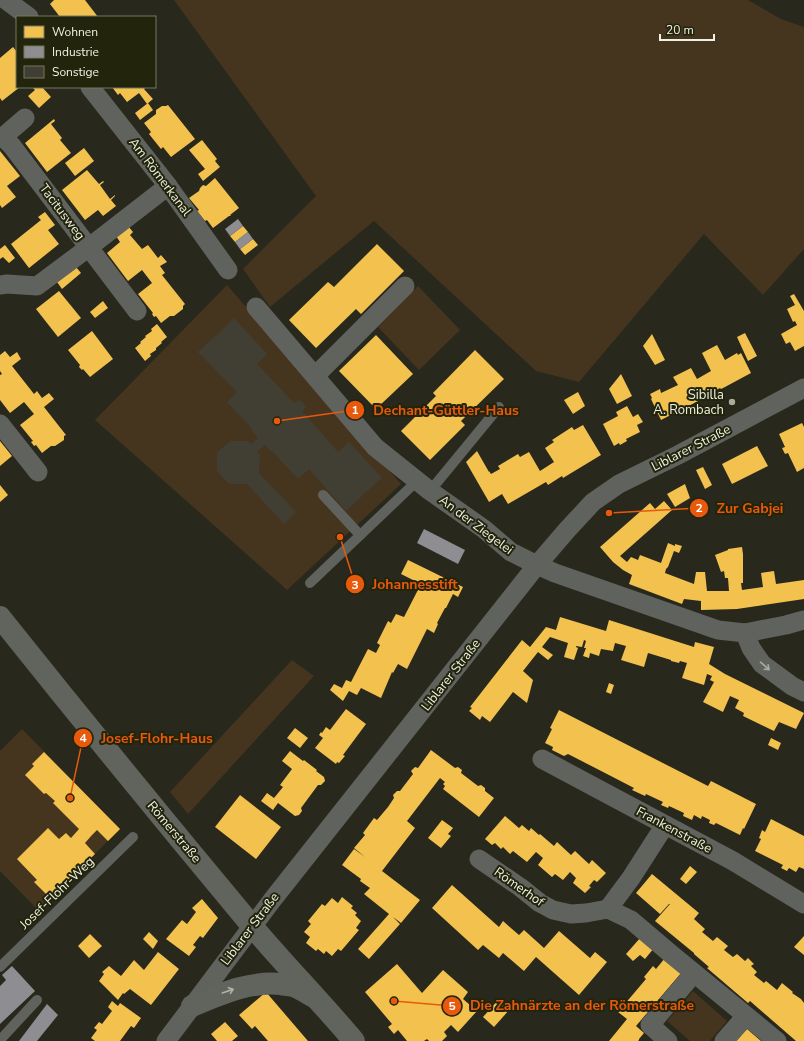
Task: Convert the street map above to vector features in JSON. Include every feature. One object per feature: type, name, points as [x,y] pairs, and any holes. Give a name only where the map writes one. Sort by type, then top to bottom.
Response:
[{"type":"main road","name":"Römerstraße","points":[[0,617],[151,805],[253,926],[354,1041]]},
{"type":"main road","points":[[192,1006],[236,989],[272,983],[293,986],[319,1000]]},
{"type":"street","points":[[6,0],[28,16]]},
{"type":"street","name":"Am Römerkanal","points":[[91,88],[168,186],[228,270]]},
{"type":"street","name":"Tacitusweg","points":[[25,118],[3,137],[12,146],[137,311]]},
{"type":"street","points":[[0,285],[37,286],[168,186]]},
{"type":"street","points":[[315,376],[405,286]]},
{"type":"street","name":"An der Ziegelei","points":[[256,307],[375,447],[423,486],[484,529],[511,552],[555,573],[718,630],[745,633],[804,620]]},
{"type":"street","name":"Liblarer Straße","points":[[166,1041],[278,892],[537,565],[592,502],[619,484],[678,455],[804,388]]},
{"type":"street","points":[[0,424],[38,472]]},
{"type":"street","points":[[745,633],[751,648],[762,664],[792,686],[804,692]]},
{"type":"street","name":"Frankenstraße","points":[[542,759],[733,861],[804,904]]},
{"type":"street","points":[[665,825],[631,878],[608,909],[631,920],[777,1041]]},
{"type":"street","name":"Römerhof","points":[[479,860],[520,887],[540,903],[553,910],[571,914],[608,909]]},
{"type":"street","points":[[668,1041],[650,1025],[694,973]]},
{"type":"street","points":[[724,1041],[746,1016]]},
{"type":"lane","points":[[310,583],[360,535],[423,486],[500,407]]},
{"type":"lane","points":[[323,495],[360,535]]},
{"type":"lane","name":"Josef-Flohr-Weg","points":[[0,967],[132,837]]},
{"type":"lane","points":[[0,1040],[37,1000]]},
{"type":"shaded area","points":[[174,0],[748,0],[781,19],[804,27],[804,249],[763,295],[704,234],[579,382],[536,371],[374,221],[270,307],[243,269],[316,196]]},
{"type":"shaded area","points":[[227,285],[401,484],[287,590],[95,420]]},
{"type":"shaded area","points":[[418,286],[460,330],[419,370],[378,327]]},
{"type":"shaded area","points":[[292,660],[314,676],[188,814],[170,792]]},
{"type":"shaded area","points":[[22,729],[120,829],[38,910],[0,871],[0,751]]},
{"type":"shaded area","points":[[693,991],[727,1021],[710,1041],[690,1041],[667,1021]]},
{"type":"building: Wohnen","points":[[54,0],[85,0],[97,16],[59,16],[50,4]]},
{"type":"building: Wohnen","points":[[13,47],[16,51],[16,88],[19,88],[2,101],[0,98],[0,58]]},
{"type":"building: Wohnen","points":[[33,88],[43,88],[51,97],[39,108],[28,96],[35,90]]},
{"type":"building: Wohnen","points":[[113,88],[145,88],[144,89],[153,99],[147,104],[139,93],[127,102],[120,93],[118,95]]},
{"type":"building: Wohnen","points":[[148,103],[153,110],[140,120],[135,113]]},
{"type":"building: Wohnen","points":[[168,105],[195,139],[171,157],[163,147],[161,149],[149,134],[151,132],[144,123],[156,114],[156,110],[162,106]]},
{"type":"building: Wohnen","points":[[54,119],[55,121],[51,124],[62,138],[60,140],[71,153],[47,172],[25,143]]},
{"type":"building: Wohnen","points":[[202,140],[217,159],[215,161],[220,167],[203,181],[198,174],[205,169],[189,150]]},
{"type":"building: Wohnen","points":[[84,148],[94,161],[75,176],[65,163]]},
{"type":"building: Wohnen","points":[[0,151],[20,176],[7,186],[16,197],[2,208],[0,205]]},
{"type":"building: Wohnen","points":[[87,170],[99,184],[103,181],[104,182],[100,185],[110,199],[115,195],[111,200],[116,206],[103,216],[98,210],[85,220],[62,190]]},
{"type":"building: Wohnen","points":[[215,178],[239,208],[230,215],[231,216],[213,228],[197,211],[199,210],[189,198],[199,191],[203,185],[206,186]]},
{"type":"building: Wohnen","points":[[45,212],[55,225],[48,230],[59,244],[29,268],[11,244],[41,220],[38,217]]},
{"type":"building: Wohnen","points":[[128,226],[133,232],[130,235],[142,249],[148,245],[158,258],[161,255],[167,262],[160,266],[165,273],[162,275],[185,304],[183,309],[161,323],[156,316],[154,317],[152,314],[153,313],[138,294],[152,283],[142,270],[128,281],[107,253],[120,242],[116,236]]},
{"type":"building: Wohnen","points":[[243,226],[248,232],[235,242],[230,236]]},
{"type":"building: Wohnen","points":[[253,239],[258,245],[245,255],[240,249]]},
{"type":"building: Wohnen","points":[[377,244],[404,271],[361,314],[356,309],[316,348],[289,320],[328,282],[334,287]]},
{"type":"building: Wohnen","points":[[5,245],[15,258],[9,263],[3,257],[0,259],[0,249]]},
{"type":"building: Wohnen","points":[[76,267],[81,273],[62,289],[57,282]]},
{"type":"building: Wohnen","points":[[59,291],[81,318],[58,337],[36,309]]},
{"type":"building: Wohnen","points":[[794,294],[804,311],[804,346],[795,351],[790,342],[786,344],[781,334],[797,325],[795,321],[793,322],[787,309],[795,305],[790,296]]},
{"type":"building: Wohnen","points":[[103,301],[108,308],[95,318],[90,312]]},
{"type":"building: Wohnen","points":[[157,324],[167,337],[145,361],[135,348]]},
{"type":"building: Wohnen","points":[[92,331],[113,359],[90,377],[83,369],[82,370],[79,367],[80,365],[68,350]]},
{"type":"building: Wohnen","points":[[745,333],[757,356],[748,361],[737,337]]},
{"type":"building: Wohnen","points":[[652,334],[665,360],[655,365],[643,346]]},
{"type":"building: Wohnen","points":[[376,335],[413,374],[376,409],[339,371]]},
{"type":"building: Wohnen","points":[[717,345],[725,360],[737,353],[738,355],[741,353],[751,373],[661,420],[650,394],[660,389],[661,393],[678,385],[673,377],[691,368],[697,379],[711,371],[702,353]]},
{"type":"building: Wohnen","points":[[475,350],[504,379],[461,421],[465,425],[430,460],[401,431],[436,396],[433,393]]},
{"type":"building: Wohnen","points":[[5,351],[10,357],[17,352],[21,359],[12,366],[34,394],[37,391],[42,398],[49,393],[54,399],[44,407],[66,435],[64,436],[64,440],[55,446],[51,446],[42,453],[36,445],[34,446],[31,442],[33,441],[20,425],[34,414],[24,402],[10,413],[0,400],[0,375],[2,374],[0,371],[0,355]]},
{"type":"building: Wohnen","points":[[621,374],[632,396],[617,404],[609,389]]},
{"type":"building: Wohnen","points":[[578,392],[585,406],[573,414],[564,400]]},
{"type":"building: Wohnen","points":[[627,406],[633,417],[638,414],[643,422],[637,425],[640,432],[626,439],[627,441],[620,445],[619,443],[614,446],[603,424],[618,416],[616,412]]},
{"type":"building: Wohnen","points":[[802,423],[804,427],[804,468],[797,472],[788,453],[785,454],[782,448],[785,447],[779,434]]},
{"type":"building: Wohnen","points":[[583,425],[601,455],[563,478],[562,476],[548,485],[546,482],[508,504],[502,494],[489,502],[466,462],[477,451],[491,474],[500,469],[498,466],[518,454],[520,457],[529,452],[540,471],[554,462],[545,448],[554,442],[552,440],[572,427],[574,430]]},
{"type":"building: Wohnen","points":[[0,441],[12,456],[0,466]]},
{"type":"building: Wohnen","points":[[757,446],[768,466],[732,484],[722,464]]},
{"type":"building: Wohnen","points":[[703,467],[712,485],[705,489],[696,470]]},
{"type":"building: Wohnen","points":[[685,484],[690,498],[675,507],[667,494]]},
{"type":"building: Wohnen","points":[[0,485],[8,495],[0,502]]},
{"type":"building: Wohnen","points":[[664,501],[672,510],[620,556],[627,562],[631,557],[638,560],[640,555],[661,563],[668,543],[675,546],[675,544],[682,546],[679,553],[674,551],[665,573],[694,584],[696,572],[705,572],[707,591],[729,591],[728,578],[725,578],[724,571],[721,572],[715,555],[728,549],[742,547],[742,590],[763,587],[761,573],[774,571],[776,584],[804,580],[804,599],[737,609],[701,610],[701,601],[684,599],[682,604],[629,584],[632,575],[613,562],[600,547],[650,503],[655,509]]},
{"type":"building: Wohnen","points":[[408,560],[463,587],[458,597],[453,594],[437,623],[438,624],[434,633],[427,629],[407,669],[398,664],[393,673],[392,672],[381,698],[361,688],[357,695],[349,691],[343,701],[330,690],[334,684],[342,688],[346,680],[351,682],[368,649],[376,653],[380,645],[377,643],[388,621],[391,623],[396,614],[404,617],[421,584],[401,574]]},
{"type":"building: Wohnen","points":[[560,617],[606,631],[609,620],[694,647],[695,642],[714,647],[709,664],[725,674],[804,713],[796,729],[779,722],[774,731],[743,716],[744,713],[735,708],[739,700],[730,696],[723,712],[703,702],[714,682],[710,680],[712,676],[707,674],[704,685],[682,678],[687,663],[671,661],[648,653],[644,667],[621,660],[626,646],[615,643],[613,651],[601,649],[599,656],[590,653],[589,658],[583,656],[586,648],[584,648],[586,641],[584,640],[582,647],[576,646],[578,648],[574,660],[564,657],[568,643],[550,637],[542,647],[553,655],[548,660],[538,652],[523,671],[533,680],[527,703],[513,692],[490,722],[482,716],[480,720],[469,711],[472,708],[470,707],[522,640],[530,647],[546,627],[556,630]]},
{"type":"building: Wohnen","points":[[609,683],[614,685],[611,694],[606,692]]},
{"type":"building: Wohnen","points":[[346,709],[366,724],[343,755],[345,756],[339,763],[337,762],[336,764],[315,748],[323,738],[319,735],[321,732],[322,733],[326,727],[330,730]]},
{"type":"building: Wohnen","points":[[559,710],[708,786],[711,781],[756,804],[740,835],[716,823],[714,825],[709,823],[710,820],[702,816],[701,819],[694,815],[692,820],[683,816],[684,813],[669,806],[668,808],[661,805],[663,802],[646,794],[645,796],[632,790],[634,788],[568,754],[564,756],[552,750],[553,747],[545,743],[552,729],[550,728]]},
{"type":"building: Wohnen","points":[[295,728],[308,738],[300,748],[287,738]]},
{"type":"building: Wohnen","points":[[771,738],[781,743],[778,750],[768,745]]},
{"type":"building: Wohnen","points":[[431,750],[455,768],[458,767],[462,770],[461,773],[478,786],[481,785],[485,788],[485,791],[494,798],[479,817],[443,789],[445,786],[443,784],[445,782],[440,778],[407,821],[415,828],[382,871],[420,900],[401,923],[393,917],[400,924],[369,959],[358,949],[389,914],[364,894],[370,888],[360,881],[361,879],[342,865],[354,849],[365,857],[354,848],[365,835],[363,833],[374,818],[377,820],[388,807],[394,798],[393,795],[397,791],[400,791],[413,774],[411,771],[415,767],[418,768]]},
{"type":"building: Wohnen","points":[[290,751],[317,770],[316,771],[324,777],[325,781],[321,785],[318,785],[301,808],[302,811],[299,815],[295,816],[278,803],[273,810],[261,801],[267,793],[274,798],[283,787],[280,785],[292,769],[282,761]]},
{"type":"building: Wohnen","points":[[44,752],[120,829],[108,841],[97,830],[85,843],[95,854],[50,898],[34,882],[37,880],[17,859],[48,828],[59,839],[66,833],[71,838],[79,829],[53,803],[55,801],[46,793],[44,794],[25,775],[34,766],[32,764]]},
{"type":"building: Wohnen","points":[[240,795],[281,827],[256,859],[215,827]]},
{"type":"building: Wohnen","points":[[505,816],[519,828],[522,825],[529,831],[531,828],[554,846],[557,842],[571,855],[575,851],[589,864],[592,860],[606,873],[597,882],[594,880],[589,886],[591,887],[585,893],[573,883],[576,878],[570,872],[563,880],[555,874],[552,877],[538,865],[543,858],[536,852],[527,862],[513,851],[510,854],[503,847],[501,849],[495,843],[492,845],[485,839]]},
{"type":"building: Wohnen","points":[[771,819],[804,836],[804,869],[799,867],[796,872],[789,868],[787,871],[781,868],[783,865],[755,851],[761,839],[759,838],[762,830],[765,832]]},
{"type":"building: Wohnen","points":[[442,820],[453,828],[448,834],[451,836],[441,848],[428,838]]},
{"type":"building: Wohnen","points":[[690,866],[697,872],[686,884],[680,879]]},
{"type":"building: Wohnen","points":[[652,874],[699,913],[694,919],[705,929],[702,932],[713,941],[717,937],[728,946],[724,950],[733,957],[737,954],[745,961],[748,958],[754,964],[751,966],[757,972],[754,975],[764,983],[766,981],[777,990],[782,983],[793,992],[792,993],[801,999],[804,1003],[804,1041],[796,1041],[750,1001],[748,1003],[707,968],[709,967],[694,953],[655,921],[670,904],[660,914],[636,893]]},
{"type":"building: Wohnen","points":[[452,885],[499,927],[503,921],[519,935],[524,930],[544,948],[559,931],[590,958],[595,952],[607,962],[579,995],[536,957],[524,971],[503,953],[499,958],[483,945],[478,950],[432,908]]},
{"type":"building: Wohnen","points":[[342,897],[353,906],[351,908],[357,913],[355,915],[361,921],[356,928],[359,930],[341,951],[338,949],[332,956],[326,951],[324,954],[318,949],[316,951],[306,943],[310,937],[304,932],[311,924],[308,921],[322,904],[325,906],[332,898],[338,903]]},
{"type":"building: Wohnen","points":[[202,899],[218,918],[203,938],[200,936],[193,945],[196,947],[189,956],[166,939],[182,920],[187,924],[196,912],[192,908]]},
{"type":"building: Wohnen","points":[[149,932],[158,941],[153,949],[143,939]]},
{"type":"building: Wohnen","points":[[90,934],[102,946],[89,958],[78,946]]},
{"type":"building: Wohnen","points":[[804,936],[804,955],[794,947]]},
{"type":"building: Wohnen","points":[[641,937],[654,948],[645,959],[640,955],[633,961],[626,954]]},
{"type":"building: Wohnen","points":[[158,952],[179,969],[151,1005],[130,989],[124,994],[123,993],[118,1000],[99,981],[104,974],[102,972],[109,966],[121,976],[134,960],[144,970]]},
{"type":"building: Wohnen","points":[[665,958],[682,972],[636,1026],[644,1033],[638,1041],[609,1041],[627,1019],[618,1012],[646,979],[644,977],[653,966],[656,969]]},
{"type":"building: Wohnen","points":[[397,964],[422,993],[443,970],[468,992],[463,999],[477,1011],[458,1032],[451,1025],[444,1032],[447,1036],[442,1041],[429,1041],[427,1039],[424,1041],[407,1041],[398,1030],[394,1034],[388,1027],[392,1024],[365,992]]},
{"type":"building: Wohnen","points":[[266,992],[308,1041],[268,1041],[255,1026],[252,1029],[239,1015]]},
{"type":"building: Wohnen","points":[[499,999],[510,1009],[494,1027],[483,1017]]},
{"type":"building: Wohnen","points":[[112,1001],[118,1006],[120,1003],[141,1018],[134,1028],[131,1026],[120,1041],[95,1041],[91,1038],[97,1030],[94,1028],[99,1022],[102,1024],[112,1011],[108,1007]]},
{"type":"building: Wohnen","points":[[225,1022],[238,1036],[232,1041],[217,1041],[211,1034]]},
{"type":"building: Wohnen","points":[[747,1029],[761,1041],[736,1041]]},
{"type":"building: Industrie","points":[[238,219],[243,226],[230,236],[225,229]]},
{"type":"building: Industrie","points":[[248,232],[253,239],[240,249],[235,242]]},
{"type":"building: Industrie","points":[[424,529],[465,550],[458,564],[417,543]]},
{"type":"building: Industrie","points":[[12,966],[35,991],[0,1024],[0,986],[6,980],[2,975]]},
{"type":"building: Industrie","points":[[47,1004],[58,1015],[37,1041],[19,1041]]},
{"type":"building: Sonstige","points":[[234,318],[267,354],[257,364],[294,403],[299,400],[303,403],[306,407],[302,411],[338,452],[349,442],[382,478],[346,511],[309,469],[298,479],[265,445],[257,452],[260,454],[259,473],[296,512],[284,524],[247,484],[229,484],[217,471],[217,453],[230,441],[248,441],[251,444],[258,438],[252,431],[253,430],[227,402],[237,392],[198,352]]},
{"type":"place","name":"Sibilla A. Rombach","points":[[732,402]]},
{"type":"place","name":"Dechant-Güttler-Haus","points":[[277,421]]},
{"type":"place","name":"Zur Gabjei","points":[[609,513]]},
{"type":"place","name":"Johannesstift","points":[[340,537]]},
{"type":"place","name":"Josef-Flohr-Haus","points":[[70,798]]},
{"type":"place","name":"Die Zahnärzte an der Römerstraße","points":[[394,1001]]}]
